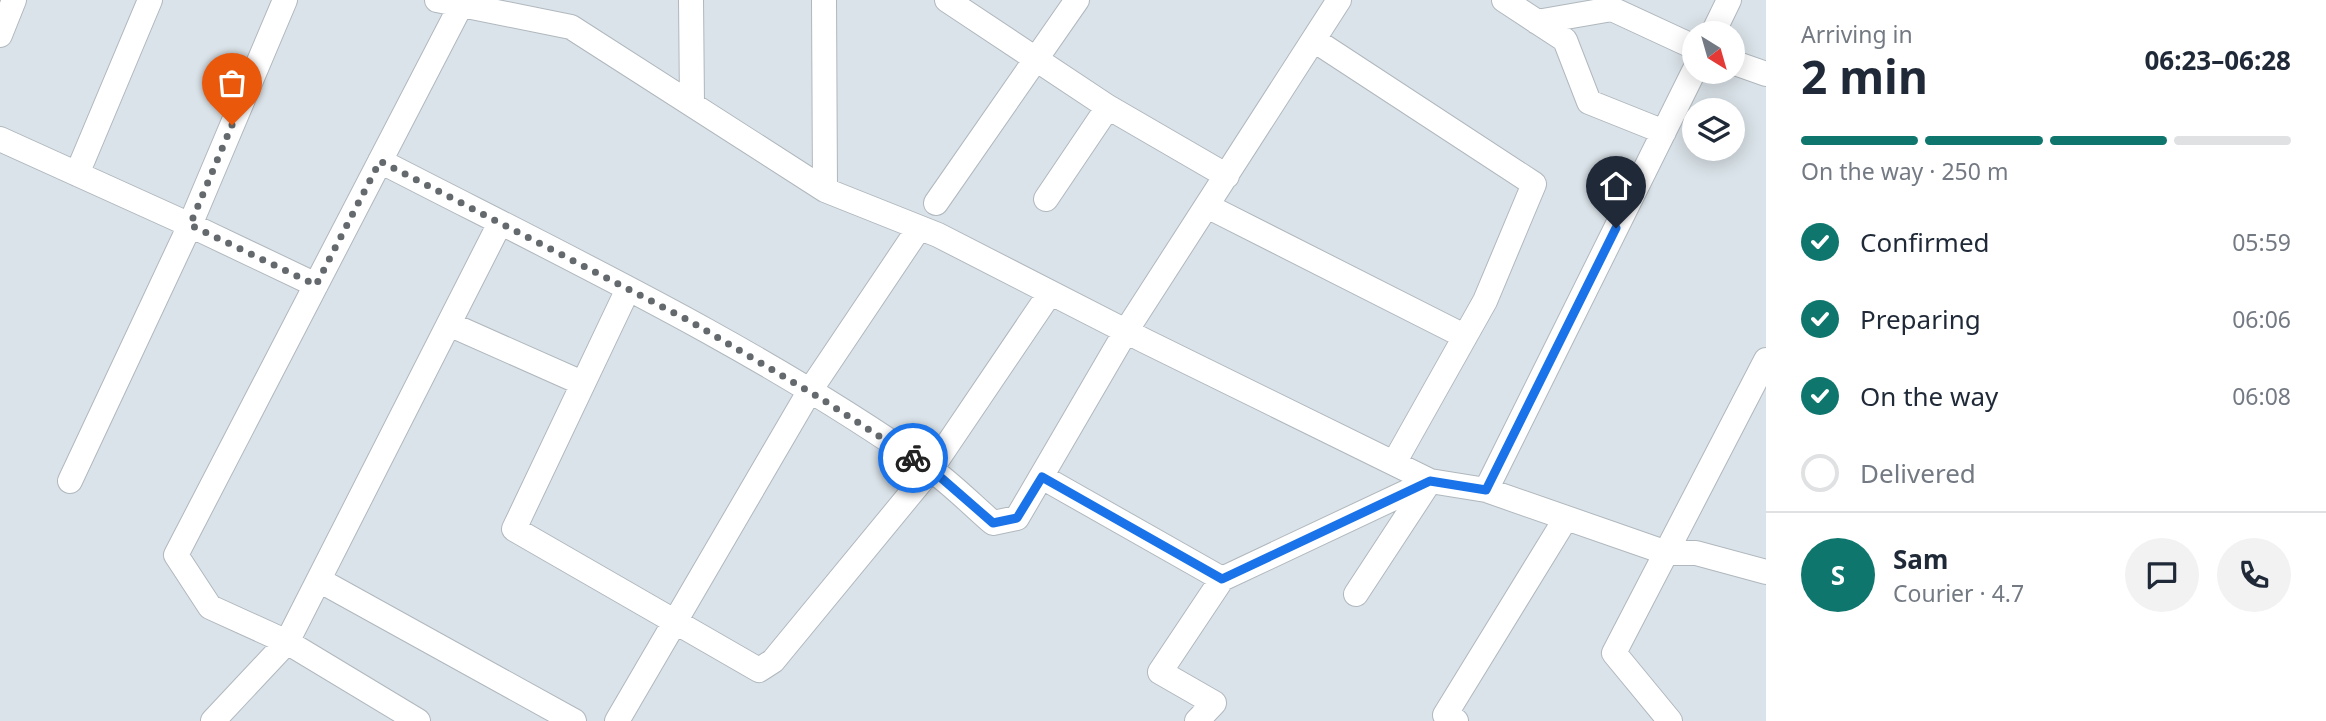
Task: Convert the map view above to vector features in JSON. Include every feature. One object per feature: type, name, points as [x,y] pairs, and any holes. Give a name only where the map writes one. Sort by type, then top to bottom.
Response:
[{"type":"street","points":[[0,35],[14,0]]},
{"type":"street","points":[[78,174],[150,0]]},
{"type":"street","points":[[70,481],[190,225],[285,0]]},
{"type":"street","points":[[437,0],[461,5],[538,10],[571,27],[825,190],[949,241],[1430,481],[1486,490],[1667,554],[1696,553],[1766,572]]},
{"type":"street","points":[[691,0],[692,104]]},
{"type":"street","points":[[824,0],[825,190]]},
{"type":"street","points":[[947,0],[1108,107],[1227,176]]},
{"type":"street","points":[[936,203],[1077,0]]},
{"type":"street","points":[[380,161],[688,320],[810,392],[931,469],[993,523],[1017,518],[1126,331],[1339,0]]},
{"type":"street","points":[[1503,0],[1565,40],[1589,102],[1664,132]]},
{"type":"street","points":[[1719,21],[1729,0]]},
{"type":"street","points":[[409,719],[287,642],[210,607],[176,555],[461,5]]},
{"type":"street","points":[[1537,22],[1612,9],[1682,41]]},
{"type":"street","points":[[1314,40],[1534,184],[1485,301],[1394,463]]},
{"type":"street","points":[[1745,67],[1766,74]]},
{"type":"street","points":[[1486,490],[1688,84]]},
{"type":"street","points":[[1046,199],[1108,107]]},
{"type":"street","points":[[0,139],[316,285]]},
{"type":"street","points":[[1207,206],[1464,336]]},
{"type":"street","points":[[214,721],[287,642],[500,223]]},
{"type":"street","points":[[617,721],[810,392],[919,228]]},
{"type":"street","points":[[628,289],[514,528],[759,670],[773,661],[931,469],[1050,293]]},
{"type":"street","points":[[449,324],[582,383]]},
{"type":"street","points":[[1670,721],[1615,653],[1766,360]]},
{"type":"street","points":[[1042,477],[1222,579]]},
{"type":"street","points":[[1197,721],[1214,703],[1160,672],[1222,579],[1430,481]]},
{"type":"street","points":[[1356,594],[1430,481]]},
{"type":"street","points":[[1456,721],[1445,715],[1566,518]]},
{"type":"street","points":[[319,580],[575,721]]},
{"type":"way so far","points":[[232,125],[190,225],[316,285],[380,161],[688,320],[820,398],[913,458]]},
{"type":"route","points":[[913,458],[931,469],[993,523],[1017,518],[1042,477],[1222,579],[1430,481],[1486,490],[1616,228]]}]
